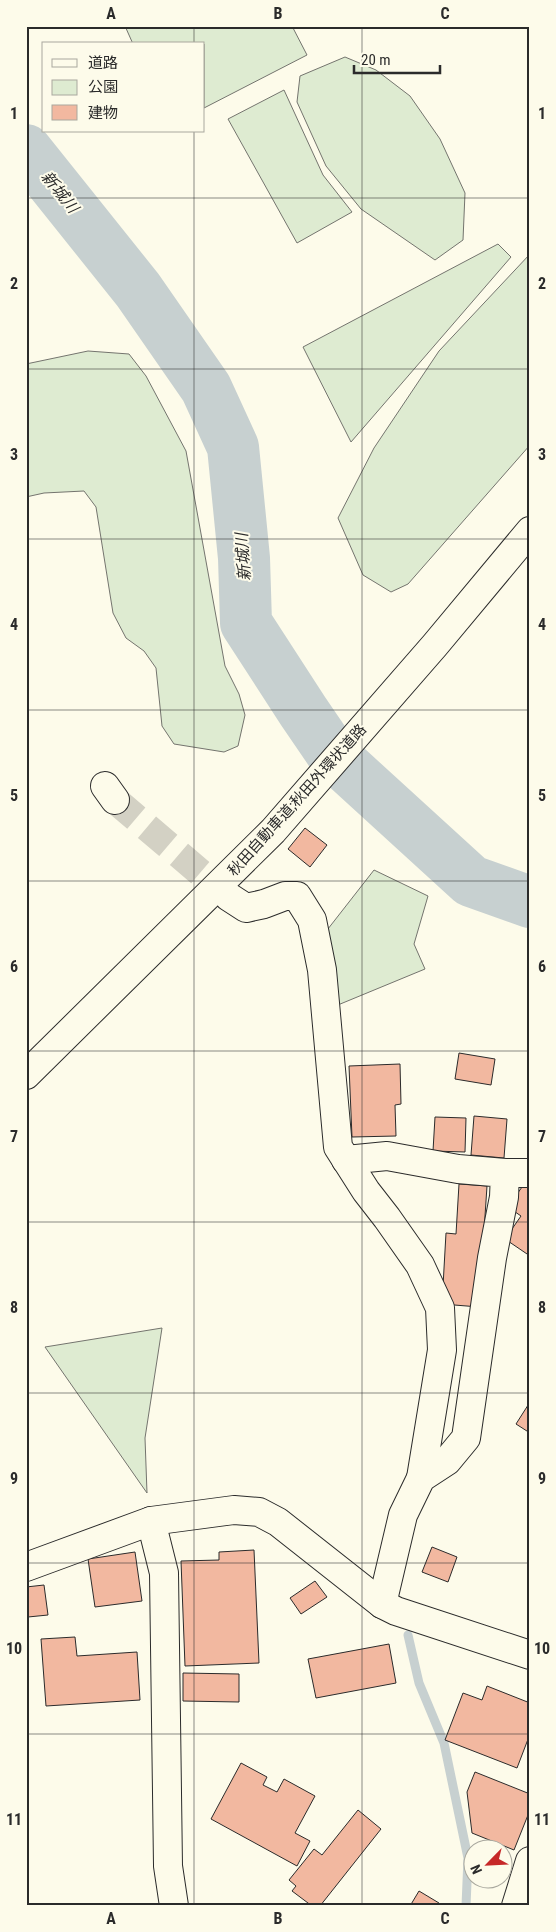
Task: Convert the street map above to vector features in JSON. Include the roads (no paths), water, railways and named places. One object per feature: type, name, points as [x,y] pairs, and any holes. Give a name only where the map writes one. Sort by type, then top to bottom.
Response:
[{"type":"main road","name":"秋田自動車道;秋田外環状道路","points":[[26,1075],[273,830],[435,645],[530,531]]},
{"type":"main road","points":[[229,897],[246,908],[285,896],[297,896],[312,920],[322,970],[338,1147],[366,1191],[420,1265],[440,1308],[442,1350],[421,1478],[403,1515],[382,1604]]},
{"type":"main road","points":[[346,1160],[387,1156],[458,1169],[518,1173],[504,1197],[492,1258],[466,1438],[447,1460],[421,1478]]},
{"type":"main road","points":[[26,1567],[151,1521],[234,1510],[259,1512],[278,1522],[382,1604],[396,1611],[530,1655]]},
{"type":"main road","points":[[151,1521],[164,1573],[168,1866],[174,1906]]},
{"type":"main road","points":[[516,1906],[530,1861]]},
{"type":"waterway","name":"新城川","points":[[26,150],[138,290],[206,388],[233,447],[244,558],[246,623],[303,711],[333,755],[471,881],[530,902]]},
{"type":"waterway","points":[[408,1635],[419,1683],[444,1743],[468,1858],[466,1906]]},
{"type":"tunnel","points":[[115,800],[229,897]]}]
